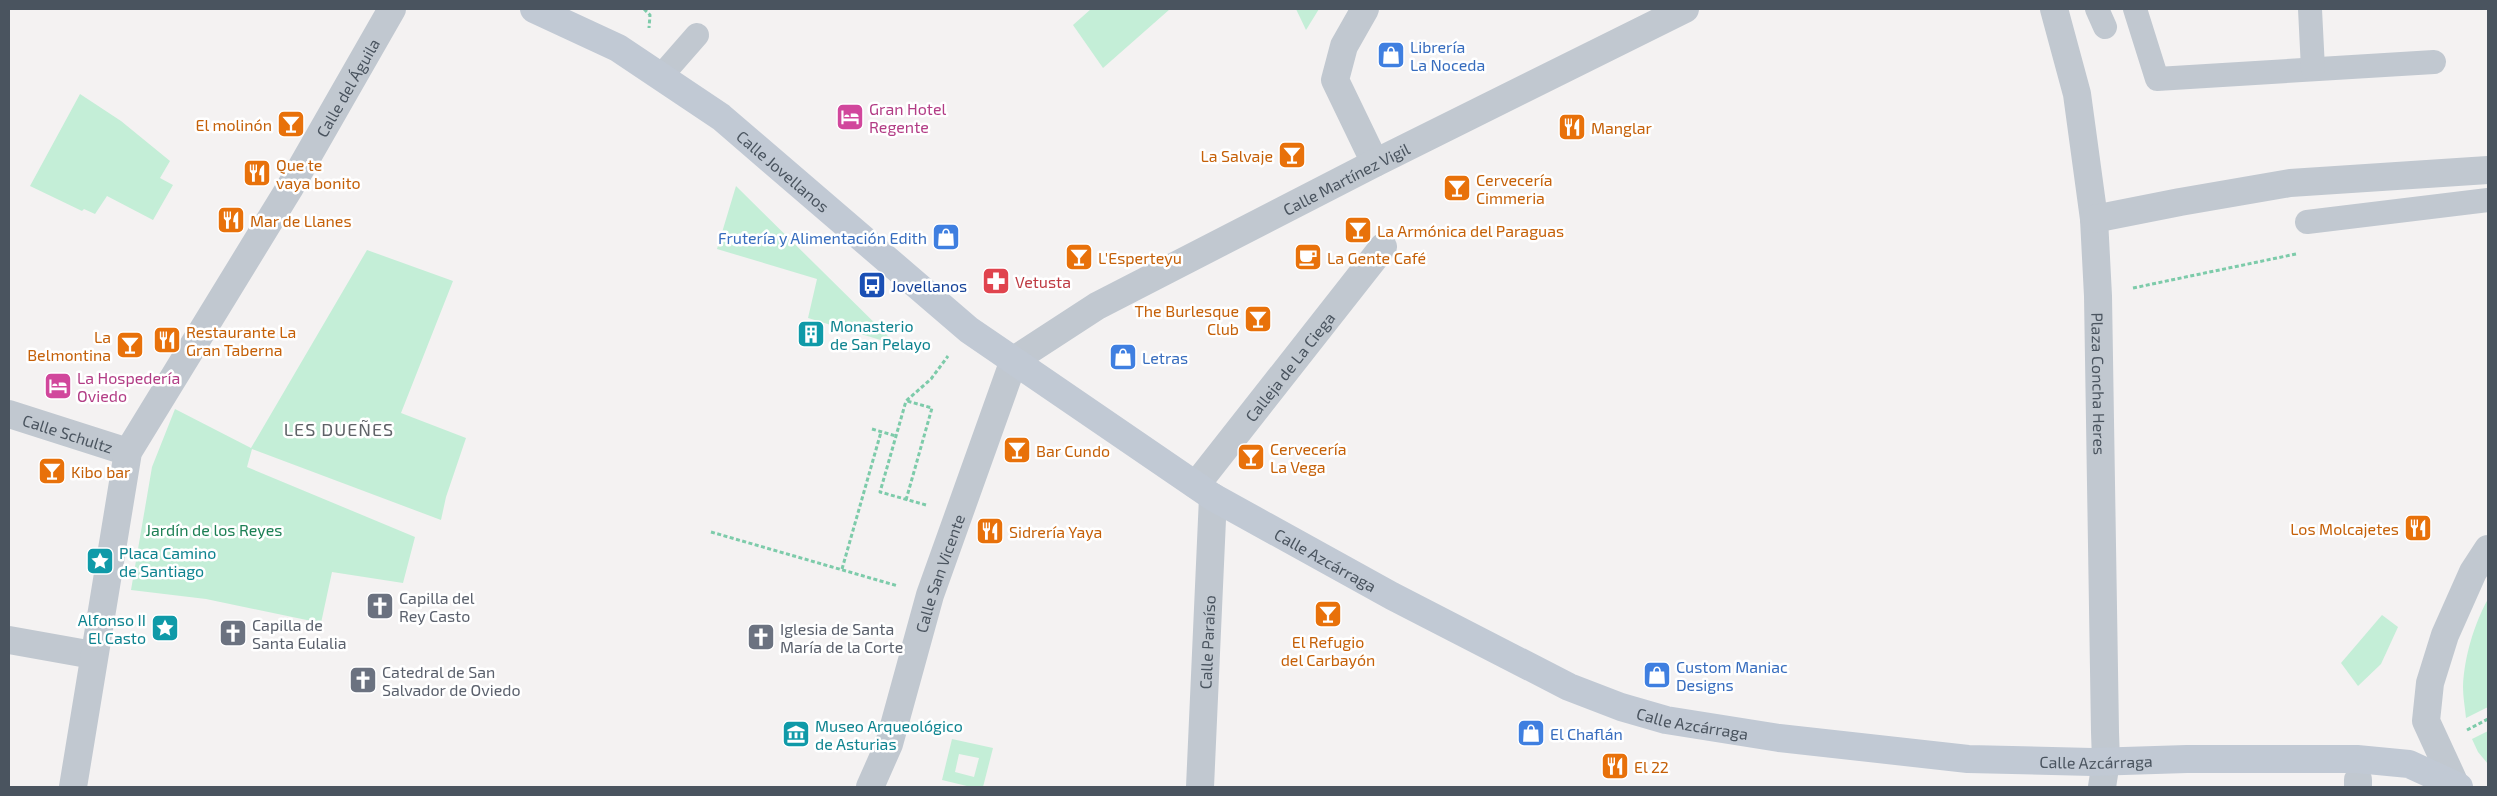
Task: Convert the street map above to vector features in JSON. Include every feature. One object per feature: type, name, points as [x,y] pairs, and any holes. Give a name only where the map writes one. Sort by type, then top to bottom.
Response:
[{"type":"street","name":"Calle del Águila","points":[[73,787],[93,655],[128,452],[289,189],[392,9]]},
{"type":"street","name":"Calle Jovellanos","points":[[534,9],[618,48],[662,75],[721,117],[969,330],[1014,360]]},
{"type":"street","points":[[1365,9],[1344,46],[1335,80],[1375,163]]},
{"type":"street","name":"Calle Martínez Vigil","points":[[1014,360],[1097,306],[1375,163],[1686,9]]},
{"type":"street","name":"Plaza Concha Heres","points":[[2054,9],[2077,94],[2094,219],[2098,296],[2104,774]]},
{"type":"street","points":[[2094,219],[2290,183],[2488,170]]},
{"type":"street","name":"Calleja de La Ciega","points":[[1204,491],[1383,247]]},
{"type":"street","name":"Calle Azcárraga","points":[[1014,360],[1204,491],[1392,596],[1496,651],[1569,687],[1621,707],[1675,722],[1798,740],[2104,774],[2357,759],[2409,764],[2457,786]]},
{"type":"street","name":"Calle San Vicente","points":[[870,787],[889,744],[930,595],[1014,360]]},
{"type":"street","name":"Calle Schultz","points":[[9,414],[128,452]]},
{"type":"street","name":"Calle Paraíso","points":[[1200,787],[1204,491]]},
{"type":"street","points":[[2457,786],[2426,721],[2430,683],[2445,636],[2473,572],[2488,549]]},
{"type":"street","points":[[9,640],[93,655]]},
{"type":"lane","points":[[2135,9],[2157,79],[2434,62]]},
{"type":"lane","points":[[2310,9],[2313,69]]},
{"type":"lane","points":[[662,75],[697,35]]},
{"type":"lane","points":[[2307,222],[2488,200]]},
{"type":"path","points":[[2136,288],[2301,252]]},
{"type":"path","points":[[923,505],[880,492],[906,401],[938,370]]},
{"type":"path","points":[[906,401],[932,408],[906,500]]},
{"type":"path","points":[[872,429],[896,436]]},
{"type":"path","points":[[842,569],[881,432]]},
{"type":"path","points":[[711,532],[930,595]]},
{"type":"path","points":[[2467,730],[2488,719]]},
{"type":"green space","points":[[1091,9],[1170,9],[1103,68],[1073,25]]},
{"type":"green space","points":[[1296,9],[1319,9],[1306,30]]},
{"type":"green space","points":[[80,94],[121,121],[170,161],[160,178],[173,185],[153,220],[107,196],[95,214],[84,209],[82,211],[30,186]]},
{"type":"green space","points":[[736,186],[897,345],[808,318],[817,279],[717,249]]},
{"type":"green space","name":"Jardín de los Reyes","points":[[367,250],[453,281],[401,413],[466,438],[446,497],[441,520],[252,449],[247,467],[415,537],[403,583],[332,572],[321,623],[206,599],[131,590],[152,467],[175,409],[251,448]]},
{"type":"green space","points":[[2488,599],[2488,707],[2466,718],[2463,687],[2465,665],[2474,630]]},
{"type":"green space","points":[[2382,615],[2398,627],[2381,664],[2358,686],[2341,663]]},
{"type":"green space","points":[[2488,731],[2488,764],[2478,752],[2472,739]]},
{"type":"green space","points":[[952,739],[993,748],[983,787],[971,787],[942,780]],"holes":[[[959,754],[979,758],[974,777],[955,772]]]},
{"type":"place","name":"Librería La Noceda","points":[[1391,55]]},
{"type":"place","name":"Gran Hotel Regente","points":[[850,117]]},
{"type":"place","name":"El molinón","points":[[291,124]]},
{"type":"place","name":"Manglar","points":[[1572,127]]},
{"type":"place","name":"La Salvaje","points":[[1292,155]]},
{"type":"place","name":"Que te vaya bonito","points":[[257,173]]},
{"type":"place","name":"Cervecería Cimmeria","points":[[1457,188]]},
{"type":"place","name":"Mar de Llanes","points":[[231,220]]},
{"type":"place","name":"La Armónica del Paraguas","points":[[1358,230]]},
{"type":"place","name":"Frutería y Alimentación Edith","points":[[946,237]]},
{"type":"place","name":"L'Esperteyu","points":[[1079,257]]},
{"type":"place","name":"La Gente Café","points":[[1308,257]]},
{"type":"place","name":"Vetusta","points":[[996,281]]},
{"type":"place","name":"Jovellanos","points":[[872,285]]},
{"type":"place","name":"The Burlesque Club","points":[[1258,319]]},
{"type":"place","name":"Monasterio de San Pelayo","points":[[811,334]]},
{"type":"place","name":"Restaurante La Gran Taberna","points":[[167,340]]},
{"type":"place","name":"La Belmontina","points":[[130,345]]},
{"type":"place","name":"Letras","points":[[1123,357]]},
{"type":"place","name":"La Hospedería Oviedo","points":[[58,386]]},
{"type":"place","name":"Bar Cundo","points":[[1017,450]]},
{"type":"place","name":"Cervecería La Vega","points":[[1251,457]]},
{"type":"place","name":"Kibo bar","points":[[52,471]]},
{"type":"place","name":"Los Molcajetes","points":[[2418,528]]},
{"type":"place","name":"Sidrería Yaya","points":[[990,531]]},
{"type":"place","name":"Placa Camino de Santiago","points":[[100,561]]},
{"type":"place","name":"Capilla del Rey Casto","points":[[380,606]]},
{"type":"place","name":"El Refugio del Carbayón","points":[[1328,614]]},
{"type":"place","name":"Alfonso II El Casto","points":[[165,628]]},
{"type":"place","name":"Capilla de Santa Eulalia","points":[[233,633]]},
{"type":"place","name":"Iglesia de Santa María de la Corte","points":[[761,637]]},
{"type":"place","name":"Custom Maniac Designs","points":[[1657,675]]},
{"type":"place","name":"Catedral de San Salvador de Oviedo","points":[[363,680]]},
{"type":"place","name":"El Chaflán","points":[[1531,733]]},
{"type":"place","name":"Museo Arqueológico de Asturias","points":[[796,734]]},
{"type":"place","name":"El 22","points":[[1615,766]]},
{"type":"district","name":"LES DUEÑES","points":[[339,429]]}]
